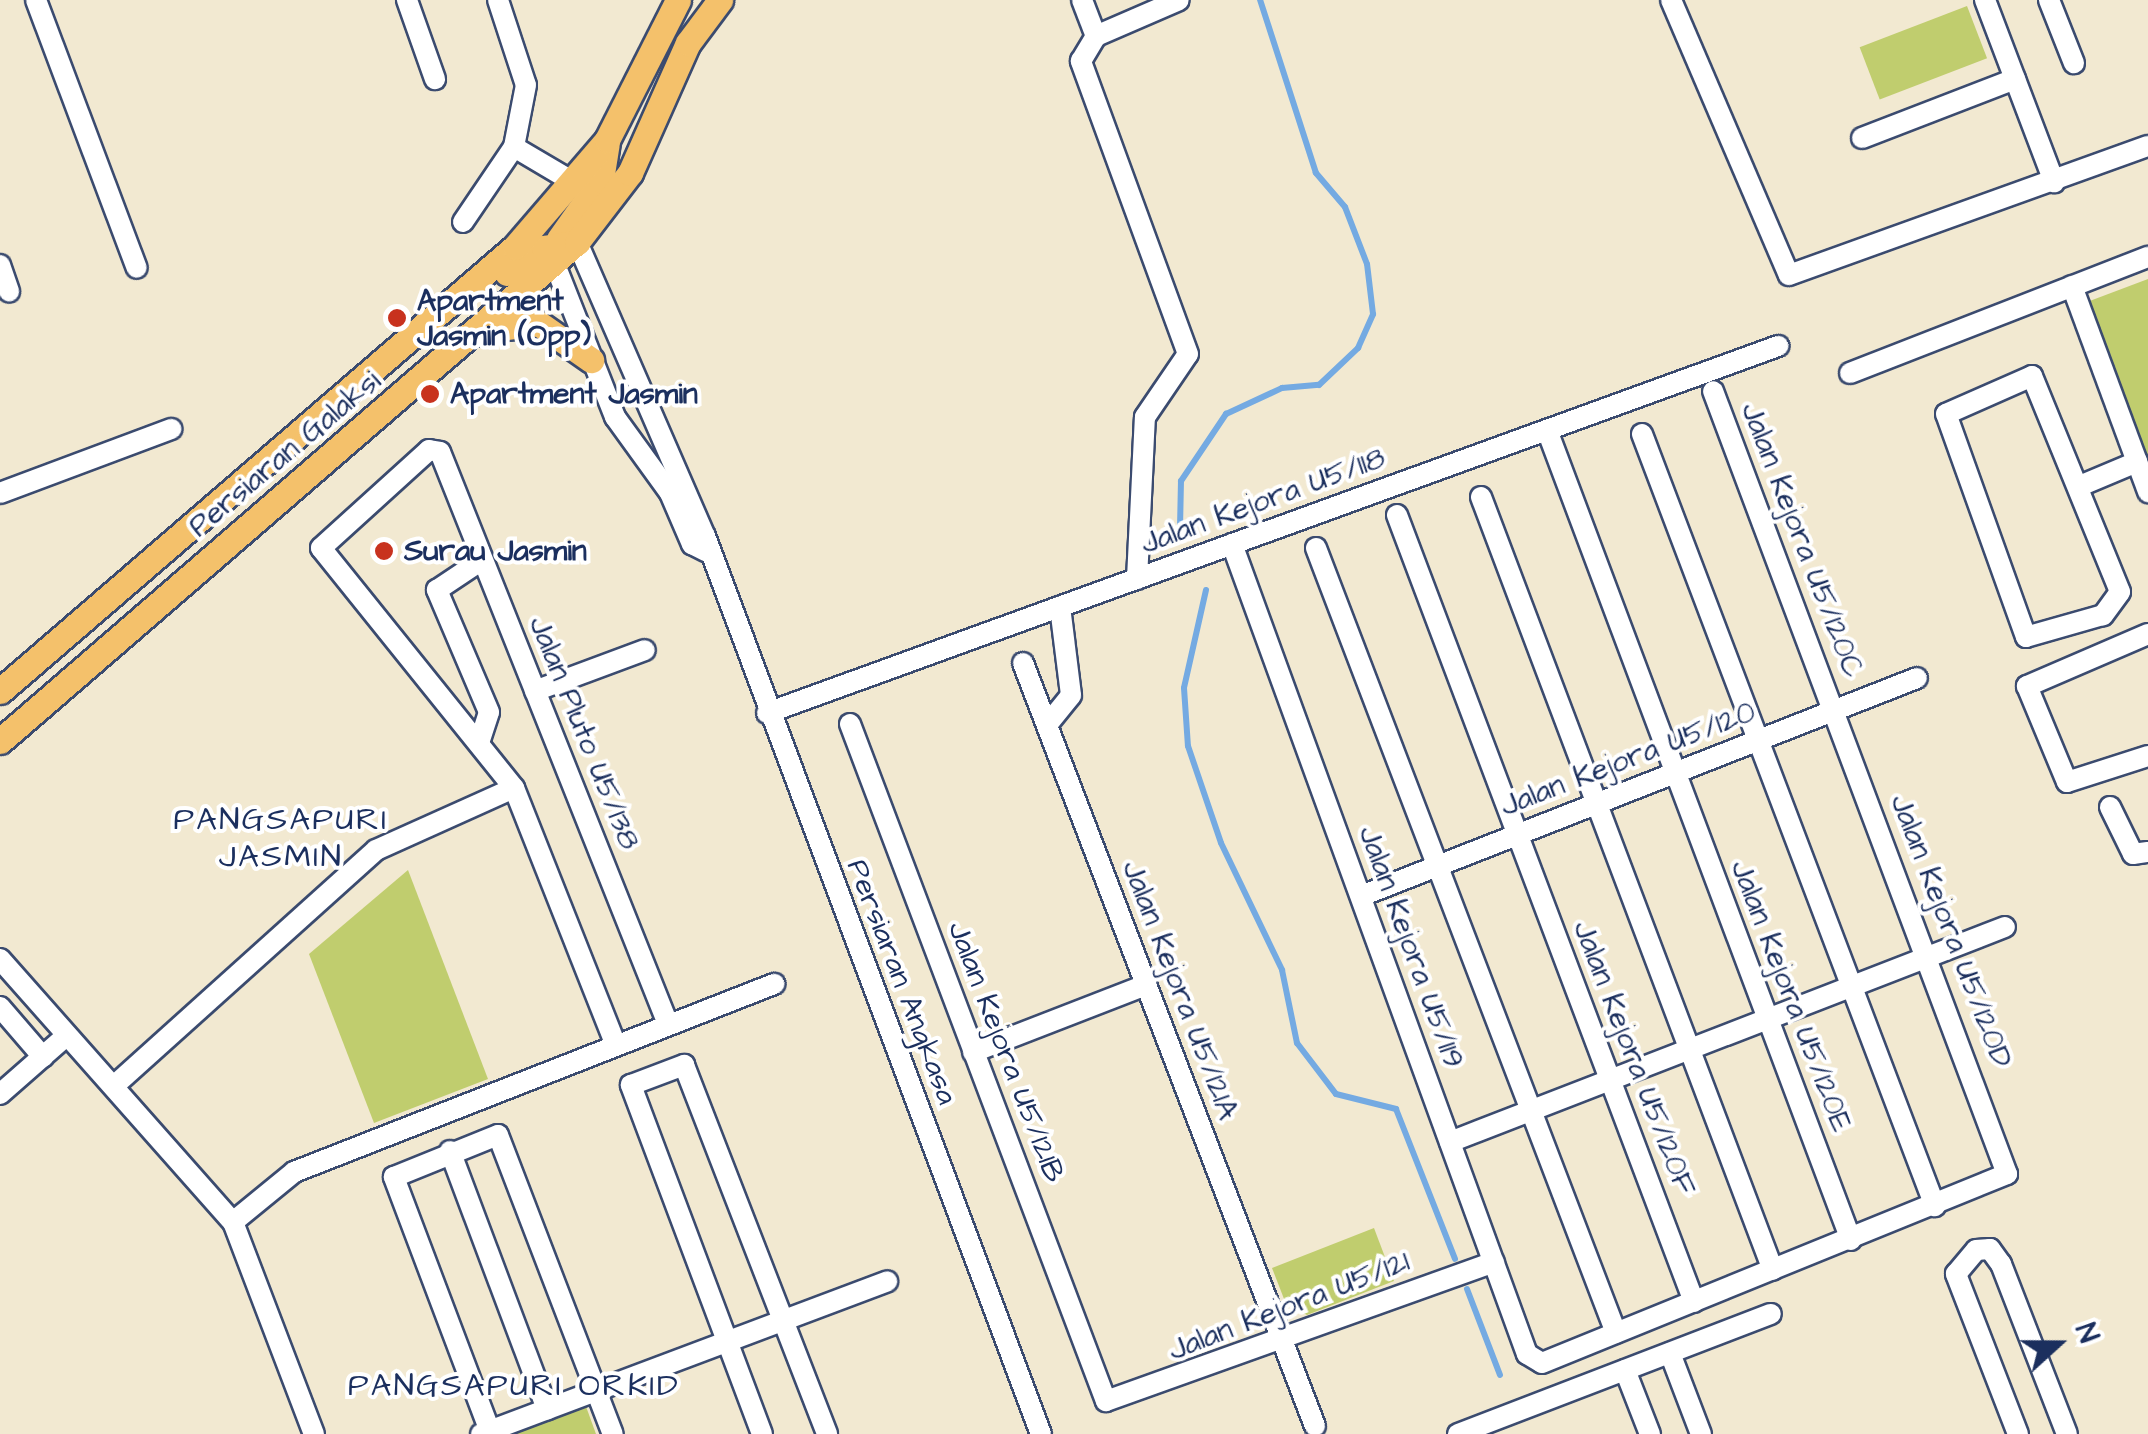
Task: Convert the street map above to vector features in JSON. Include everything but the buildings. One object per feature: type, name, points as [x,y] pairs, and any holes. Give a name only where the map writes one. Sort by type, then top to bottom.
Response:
[{"type":"main road","name":"Persiaran Galaksi","points":[[0,690],[456,300],[575,183],[607,140],[678,0]]},
{"type":"main road","name":"Persiaran Galaksi","points":[[0,741],[474,334],[563,249],[630,173],[688,43],[720,0]]},
{"type":"main road","points":[[456,300],[475,297],[563,249],[602,180],[607,140]]},
{"type":"main road","points":[[474,334],[538,323],[591,360]]},
{"type":"street","points":[[36,0],[137,268]]},
{"type":"street","points":[[406,0],[435,79]]},
{"type":"street","points":[[463,222],[514,146],[526,85],[498,0]]},
{"type":"street","points":[[1082,0],[1096,36],[1082,70],[1188,354],[1144,417],[1137,579]]},
{"type":"street","points":[[1096,36],[1178,0]]},
{"type":"street","points":[[1671,0],[1780,270],[2054,182],[2148,146]]},
{"type":"street","points":[[1985,0],[2054,182]]},
{"type":"street","points":[[2049,0],[2074,63]]},
{"type":"street","points":[[1862,138],[2015,80]]},
{"type":"street","points":[[514,146],[575,183]]},
{"type":"street","name":"Persiaran Angkasa","points":[[563,249],[591,360],[625,436],[670,492],[692,544],[706,551]]},
{"type":"street","name":"Persiaran Angkasa","points":[[563,249],[706,551],[1042,1434]]},
{"type":"street","points":[[1850,373],[2148,257]]},
{"type":"street","points":[[0,265],[9,291]]},
{"type":"street","points":[[2072,286],[2148,492]]},
{"type":"street","name":"Jalan Kejora U5/118","points":[[768,713],[1778,346]]},
{"type":"street","points":[[2032,376],[2082,486],[2120,592],[2117,606],[2026,637],[1946,414],[2032,376]]},
{"type":"street","name":"Jalan Kejora U5/120C","points":[[1713,390],[1834,710]]},
{"type":"street","points":[[0,493],[171,429]]},
{"type":"street","name":"Jalan Kejora U5/120E","points":[[1547,430],[1851,1240]]},
{"type":"street","points":[[1316,548],[1616,1333],[1935,1206],[1642,434]]},
{"type":"street","name":"Jalan Pluto U5/138","points":[[616,1044],[514,788],[480,740],[321,548],[434,450],[668,1024]]},
{"type":"street","points":[[2082,486],[2136,462]]},
{"type":"street","points":[[1482,496],[1774,1270]]},
{"type":"street","name":"Jalan Kejora U5/120F","points":[[1396,514],[1694,1302]]},
{"type":"street","name":"Jalan Kejora U5/119","points":[[1232,544],[1528,1354],[1542,1362],[1616,1333]]},
{"type":"street","points":[[480,740],[489,712],[437,590],[482,560]]},
{"type":"street","points":[[1047,725],[1070,695],[1060,607]]},
{"type":"street","points":[[2148,634],[2027,686],[2068,782],[2148,756]]},
{"type":"street","points":[[535,691],[645,650]]},
{"type":"street","name":"Jalan Kejora U5/121A","points":[[1023,663],[1315,1426]]},
{"type":"street","name":"Jalan Kejora U5/120","points":[[1360,896],[1917,678]]},
{"type":"street","name":"Jalan Kejora U5/120D","points":[[1834,710],[1929,956],[2007,1174],[1935,1206]]},
{"type":"street","name":"Jalan Kejora U5/121B","points":[[850,724],[1106,1401]]},
{"type":"street","points":[[115,1085],[376,850],[514,788]]},
{"type":"street","points":[[2110,807],[2133,854],[2148,852]]},
{"type":"street","points":[[1450,1142],[2006,927]]},
{"type":"street","points":[[0,959],[233,1222],[314,1434]]},
{"type":"street","points":[[233,1222],[283,1176],[774,984]]},
{"type":"street","points":[[974,1052],[1146,984]]},
{"type":"street","points":[[0,1007],[43,1057]]},
{"type":"street","points":[[0,1094],[66,1036]]},
{"type":"street","points":[[762,1434],[631,1086],[684,1066],[826,1434]]},
{"type":"street","points":[[613,1434],[596,1391],[501,1138],[450,1151],[394,1177],[487,1433],[548,1409],[596,1391],[782,1320],[886,1281]]},
{"type":"street","points":[[450,1151],[548,1409]]},
{"type":"street","points":[[2018,1434],[1956,1274],[1976,1250],[1990,1249],[2001,1264],[2067,1434]]},
{"type":"street","name":"Jalan Kejora U5/121","points":[[1106,1401],[1494,1262]]},
{"type":"street","points":[[1458,1434],[1493,1428],[1625,1370],[1771,1314]]},
{"type":"street","points":[[1670,1353],[1701,1434]]},
{"type":"street","points":[[1625,1370],[1650,1434]]},
{"type":"green space","points":[[1967,6],[1987,58],[1880,99],[1860,47]]},
{"type":"green space","points":[[2148,279],[2148,465],[2087,302]]},
{"type":"green space","points":[[408,870],[488,1079],[374,1123],[309,954]]},
{"type":"green space","points":[[1374,1228],[1394,1281],[1307,1315],[1286,1304],[1272,1268]]},
{"type":"green space","points":[[584,1401],[596,1434],[507,1434]]},
{"type":"waterway","points":[[1180,528],[1181,481],[1226,414],[1282,388],[1319,385],[1358,348],[1373,314],[1367,264],[1345,207],[1316,173],[1260,0]]},
{"type":"waterway","points":[[1206,590],[1184,688],[1188,746],[1221,843],[1282,970],[1297,1043],[1336,1094],[1396,1109],[1455,1259]]},
{"type":"waterway","points":[[1467,1289],[1500,1375]]},
{"type":"place","name":"Apartment Jasmin (Opp)","points":[[397,318]]},
{"type":"place","name":"Apartment Jasmin","points":[[430,394]]},
{"type":"place","name":"Surau Jasmin","points":[[384,551]]},
{"type":"district","name":"PANGSAPURI JASMIN","points":[[281,840]]},
{"type":"district","name":"PANGSAPURI ORKID","points":[[514,1386]]}]
